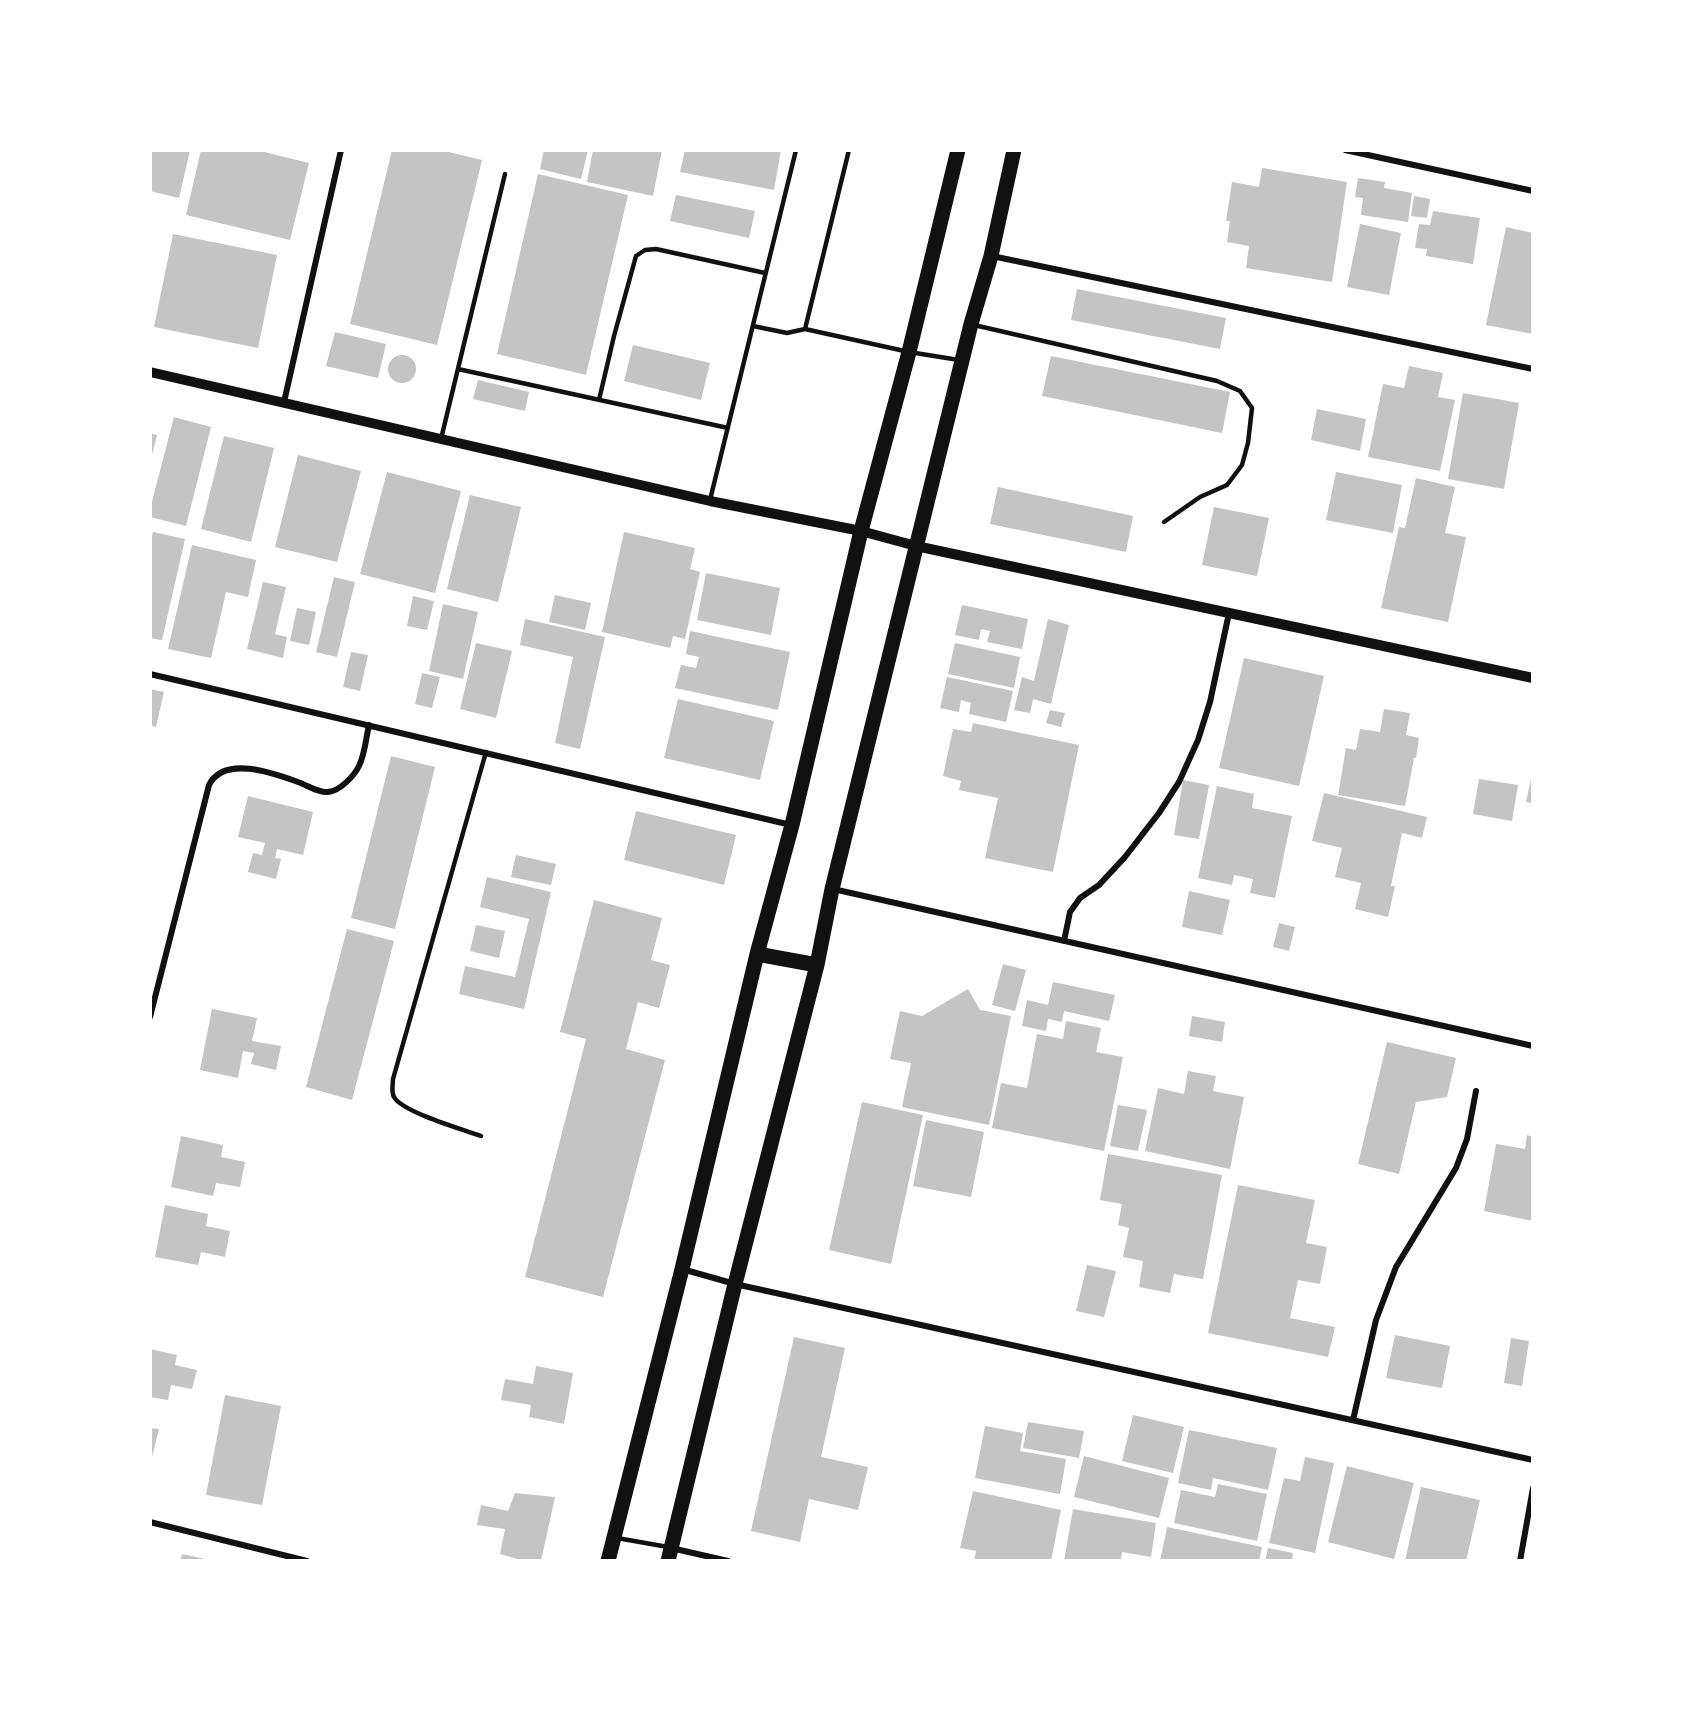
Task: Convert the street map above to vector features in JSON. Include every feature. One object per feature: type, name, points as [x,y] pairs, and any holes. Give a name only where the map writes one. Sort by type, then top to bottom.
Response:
[{"type":"main road","points":[[608,1561],[682,1269],[757,954],[792,825],[861,531],[909,352],[958,150]]},
{"type":"main road","points":[[669,1554],[817,965],[832,889],[971,324],[991,256],[1014,150]]},
{"type":"main road","points":[[757,954],[817,965]]},
{"type":"street","points":[[284,402],[341,150]]},
{"type":"street","points":[[1345,150],[1533,191]]},
{"type":"street","points":[[991,256],[1533,369]]},
{"type":"street","points":[[150,372],[710,501],[861,531],[916,546],[1533,678]]},
{"type":"street","points":[[1064,941],[1070,912],[1080,898],[1099,885],[1125,857],[1159,813],[1179,782],[1198,740],[1210,702],[1229,612]]},
{"type":"street","points":[[150,674],[792,825]]},
{"type":"street","points":[[150,1017],[212,778],[220,772],[238,768],[272,774],[321,791],[334,790],[352,776],[360,765],[369,725]]},
{"type":"street","points":[[832,889],[1533,1046]]},
{"type":"street","points":[[1353,1420],[1376,1320],[1396,1267],[1456,1168],[1467,1139],[1476,1091]]},
{"type":"street","points":[[682,1269],[735,1284],[1533,1460]]},
{"type":"street","points":[[1520,1561],[1533,1488]]},
{"type":"street","points":[[150,1522],[307,1561]]},
{"type":"street","points":[[669,1554],[728,1561]]},
{"type":"lane","points":[[710,501],[796,150]]},
{"type":"lane","points":[[806,329],[849,150]]},
{"type":"lane","points":[[441,439],[505,174]]},
{"type":"lane","points":[[599,400],[636,256],[645,250],[656,249],[765,273]]},
{"type":"lane","points":[[971,324],[1217,381],[1240,391],[1252,408],[1248,443],[1242,465],[1227,485],[1200,497],[1164,522]]},
{"type":"lane","points":[[753,326],[787,333],[806,329],[909,352],[962,361]]},
{"type":"lane","points":[[458,369],[728,428]]},
{"type":"lane","points":[[481,1136],[424,1116],[398,1102],[392,1090],[393,1078],[486,752]]},
{"type":"lane","points":[[614,1537],[669,1554]]},
{"type":"building","points":[[150,150],[190,150],[179,198],[150,191]]},
{"type":"building","points":[[201,150],[256,150],[309,163],[290,240],[186,215]]},
{"type":"building","points":[[392,150],[440,150],[482,160],[437,345],[350,324]]},
{"type":"building","points":[[544,150],[588,150],[581,179],[540,169]]},
{"type":"building","points":[[593,150],[662,150],[653,196],[587,182]]},
{"type":"building","points":[[685,150],[781,150],[774,190],[680,172]]},
{"type":"building","points":[[1262,168],[1347,182],[1332,282],[1246,268],[1249,246],[1227,242],[1230,221],[1226,221],[1232,182],[1259,187]]},
{"type":"building","points":[[538,174],[628,195],[586,375],[497,354]]},
{"type":"building","points":[[1358,178],[1385,182],[1384,188],[1412,193],[1408,222],[1361,215],[1363,198],[1355,197]]},
{"type":"building","points":[[676,195],[755,211],[749,238],[670,221]]},
{"type":"building","points":[[1414,196],[1430,199],[1427,218],[1411,216]]},
{"type":"building","points":[[1433,211],[1480,218],[1473,264],[1426,256],[1427,249],[1415,248],[1419,224],[1430,225]]},
{"type":"building","points":[[1360,224],[1401,233],[1389,295],[1347,287]]},
{"type":"building","points":[[1506,227],[1533,233],[1533,334],[1486,325]]},
{"type":"building","points":[[173,234],[277,255],[258,348],[154,327]]},
{"type":"building","points":[[1077,289],[1226,318],[1220,349],[1071,320]]},
{"type":"building","points":[[335,332],[386,344],[378,378],[326,366]]},
{"type":"building","points":[[633,345],[710,363],[701,400],[624,381]]},
{"type":"building","points":[[402,355],[412,359],[416,369],[412,379],[402,383],[392,379],[388,369],[392,359]]},
{"type":"building","points":[[1051,356],[1230,392],[1222,433],[1042,396]]},
{"type":"building","points":[[1409,366],[1443,373],[1438,397],[1455,400],[1440,471],[1368,457],[1383,384],[1404,388]]},
{"type":"building","points":[[478,380],[529,392],[525,411],[473,399]]},
{"type":"building","points":[[1463,393],[1519,403],[1504,489],[1448,479]]},
{"type":"building","points":[[1317,409],[1366,419],[1360,451],[1311,440]]},
{"type":"building","points":[[174,417],[211,427],[186,526],[150,517],[150,509]]},
{"type":"building","points":[[150,433],[157,435],[151,459],[150,459]]},
{"type":"building","points":[[224,436],[274,448],[251,542],[201,529]]},
{"type":"building","points":[[298,455],[361,471],[337,562],[275,547]]},
{"type":"building","points":[[387,472],[461,491],[435,593],[360,574]]},
{"type":"building","points":[[1336,472],[1402,485],[1393,533],[1326,520]]},
{"type":"building","points":[[1416,478],[1455,487],[1445,533],[1466,537],[1448,622],[1381,608],[1399,527],[1405,528]]},
{"type":"building","points":[[998,487],[1133,516],[1126,552],[990,524]]},
{"type":"building","points":[[470,495],[521,507],[498,602],[447,589]]},
{"type":"building","points":[[1214,507],[1269,518],[1257,576],[1202,565]]},
{"type":"building","points":[[153,532],[185,539],[162,640],[150,638],[150,544]]},
{"type":"building","points":[[624,532],[695,548],[690,569],[700,572],[685,639],[673,636],[670,648],[602,632]]},
{"type":"building","points":[[192,545],[256,560],[248,597],[226,592],[211,658],[168,649]]},
{"type":"building","points":[[706,573],[780,588],[771,635],[697,620]]},
{"type":"building","points":[[334,577],[355,582],[337,657],[316,652]]},
{"type":"building","points":[[263,582],[286,587],[275,634],[287,637],[283,658],[247,649]]},
{"type":"building","points":[[555,595],[591,603],[585,630],[549,622]]},
{"type":"building","points":[[413,596],[434,601],[427,630],[407,626]]},
{"type":"building","points":[[443,604],[478,612],[463,679],[429,671]]},
{"type":"building","points":[[962,605],[1028,619],[1022,649],[987,642],[990,631],[981,629],[979,640],[955,635]]},
{"type":"building","points":[[297,608],[316,612],[309,645],[290,641]]},
{"type":"building","points":[[525,619],[605,637],[580,749],[555,743],[573,657],[520,645]]},
{"type":"building","points":[[1048,619],[1069,625],[1051,704],[1033,699],[1030,713],[1014,710],[1022,677],[1034,681]]},
{"type":"building","points":[[690,631],[790,652],[778,710],[675,688],[681,665],[696,668],[699,657],[686,654]]},
{"type":"building","points":[[476,643],[512,651],[496,718],[460,709]]},
{"type":"building","points":[[955,643],[1020,657],[1014,688],[948,674]]},
{"type":"building","points":[[351,652],[368,655],[360,691],[343,687]]},
{"type":"building","points":[[1244,658],[1324,676],[1299,786],[1219,768]]},
{"type":"building","points":[[422,673],[440,677],[432,708],[415,704]]},
{"type":"building","points":[[947,677],[1013,691],[1006,722],[969,714],[971,703],[961,700],[959,712],[940,708]]},
{"type":"building","points":[[150,689],[164,692],[156,727],[150,725]]},
{"type":"building","points":[[678,699],[774,721],[760,780],[664,758]]},
{"type":"building","points":[[1384,709],[1410,713],[1406,735],[1419,738],[1405,806],[1338,795],[1346,748],[1356,750],[1360,729],[1380,732]]},
{"type":"building","points":[[1050,710],[1065,713],[1061,727],[1046,723]]},
{"type":"building","points":[[973,723],[1079,745],[1053,872],[985,858],[998,798],[959,790],[961,781],[943,776],[953,729],[971,732]]},
{"type":"building","points":[[391,756],[435,767],[395,929],[351,918]]},
{"type":"building","points":[[1533,775],[1533,803],[1526,802]]},
{"type":"building","points":[[1479,779],[1518,785],[1512,821],[1473,814]]},
{"type":"building","points":[[1183,780],[1209,785],[1199,839],[1174,835]]},
{"type":"building","points":[[1217,786],[1254,794],[1252,808],[1292,816],[1275,898],[1250,893],[1253,879],[1234,875],[1232,885],[1198,878]]},
{"type":"building","points":[[1324,793],[1427,817],[1422,838],[1402,833],[1391,886],[1395,886],[1388,917],[1355,909],[1361,883],[1335,877],[1342,848],[1312,841]]},
{"type":"building","points":[[248,796],[313,812],[303,855],[277,849],[275,858],[281,859],[276,879],[248,872],[253,853],[262,855],[265,843],[238,837]]},
{"type":"building","points":[[636,811],[736,835],[724,885],[624,860]]},
{"type":"building","points":[[516,855],[556,864],[551,885],[511,877]]},
{"type":"building","points":[[487,877],[551,892],[524,1009],[459,994],[465,966],[515,977],[529,919],[480,907]]},
{"type":"building","points":[[1189,891],[1230,900],[1222,935],[1182,927]]},
{"type":"building","points":[[594,900],[662,918],[651,960],[670,965],[659,1008],[638,1002],[626,1049],[665,1060],[603,1297],[525,1277],[586,1039],[560,1032]]},
{"type":"building","points":[[1279,923],[1295,927],[1289,951],[1273,947]]},
{"type":"building","points":[[476,925],[505,931],[499,958],[470,951]]},
{"type":"building","points":[[347,929],[394,941],[352,1100],[306,1087]]},
{"type":"building","points":[[1003,964],[1026,970],[1015,1011],[992,1005]]},
{"type":"building","points":[[1053,982],[1115,995],[1109,1021],[1064,1011],[1062,1022],[1048,1019],[1046,1031],[1022,1026],[1027,1000],[1048,1005]]},
{"type":"building","points":[[968,989],[980,1010],[1011,1016],[989,1125],[902,1107],[911,1063],[890,1059],[900,1011],[922,1016]]},
{"type":"building","points":[[212,1009],[257,1018],[252,1041],[281,1046],[276,1070],[251,1064],[254,1053],[243,1051],[238,1078],[200,1070]]},
{"type":"building","points":[[1192,1016],[1225,1022],[1222,1042],[1189,1036]]},
{"type":"building","points":[[1066,1021],[1101,1028],[1096,1052],[1123,1057],[1104,1151],[992,1128],[1001,1083],[1027,1088],[1037,1034],[1063,1039]]},
{"type":"building","points":[[1387,1042],[1456,1058],[1447,1097],[1416,1102],[1399,1174],[1358,1164]]},
{"type":"building","points":[[1188,1071],[1216,1076],[1213,1091],[1244,1097],[1230,1169],[1145,1151],[1158,1088],[1184,1094]]},
{"type":"building","points":[[862,1102],[923,1115],[891,1264],[829,1250]]},
{"type":"building","points":[[1118,1105],[1147,1110],[1138,1151],[1110,1146]]},
{"type":"building","points":[[926,1120],[984,1132],[971,1197],[913,1186]]},
{"type":"building","points":[[1527,1135],[1533,1137],[1533,1221],[1484,1211],[1496,1144],[1525,1149]]},
{"type":"building","points":[[181,1136],[223,1145],[221,1157],[245,1162],[240,1187],[216,1183],[213,1196],[171,1187]]},
{"type":"building","points":[[1108,1154],[1222,1175],[1203,1279],[1174,1274],[1170,1293],[1139,1287],[1143,1261],[1123,1257],[1129,1228],[1118,1225],[1122,1204],[1100,1200]]},
{"type":"building","points":[[1238,1185],[1315,1200],[1306,1243],[1327,1247],[1320,1284],[1298,1280],[1290,1318],[1335,1327],[1328,1357],[1208,1333]]},
{"type":"building","points":[[165,1205],[208,1214],[206,1226],[230,1231],[225,1257],[201,1252],[198,1265],[155,1257]]},
{"type":"building","points":[[1087,1265],[1116,1271],[1104,1317],[1076,1311]]},
{"type":"building","points":[[1395,1335],[1450,1346],[1442,1388],[1386,1378]]},
{"type":"building","points":[[794,1337],[845,1348],[821,1457],[868,1467],[858,1510],[809,1499],[800,1542],[751,1531]]},
{"type":"building","points":[[1511,1338],[1529,1341],[1522,1386],[1504,1383]]},
{"type":"building","points":[[150,1349],[177,1355],[175,1365],[197,1370],[192,1389],[171,1385],[168,1400],[150,1397]]},
{"type":"building","points":[[536,1366],[573,1373],[564,1424],[529,1417],[531,1405],[501,1400],[505,1379],[533,1384]]},
{"type":"building","points":[[225,1395],[281,1406],[262,1505],[206,1495]]},
{"type":"building","points":[[1133,1415],[1184,1427],[1173,1473],[1122,1461]]},
{"type":"building","points":[[1028,1422],[1084,1431],[1079,1458],[1023,1448]]},
{"type":"building","points":[[985,1426],[1023,1433],[1020,1451],[1066,1459],[1060,1494],[975,1478]]},
{"type":"building","points":[[150,1428],[159,1429],[151,1461],[150,1461]]},
{"type":"building","points":[[1189,1430],[1277,1448],[1268,1490],[1213,1478],[1211,1490],[1178,1483]]},
{"type":"building","points":[[1084,1456],[1169,1478],[1159,1518],[1074,1497]]},
{"type":"building","points":[[1305,1457],[1334,1463],[1315,1553],[1269,1543],[1284,1478],[1300,1481]]},
{"type":"building","points":[[1347,1466],[1414,1483],[1394,1559],[1328,1542]]},
{"type":"building","points":[[1218,1484],[1267,1494],[1257,1541],[1174,1523],[1181,1490],[1215,1497]]},
{"type":"building","points":[[1421,1487],[1480,1500],[1466,1561],[1405,1561]]},
{"type":"building","points":[[973,1491],[1061,1510],[1051,1561],[974,1561],[976,1551],[960,1548]]},
{"type":"building","points":[[515,1493],[555,1497],[541,1561],[524,1561],[500,1554],[505,1529],[477,1525],[481,1505],[508,1511]]},
{"type":"building","points":[[1073,1509],[1156,1523],[1151,1557],[1122,1552],[1121,1561],[1064,1561]]},
{"type":"building","points":[[1167,1527],[1262,1547],[1259,1561],[1160,1561]]},
{"type":"building","points":[[1268,1548],[1293,1553],[1292,1561],[1265,1561]]},
{"type":"building","points":[[182,1554],[210,1560],[210,1561],[180,1561]]}]
